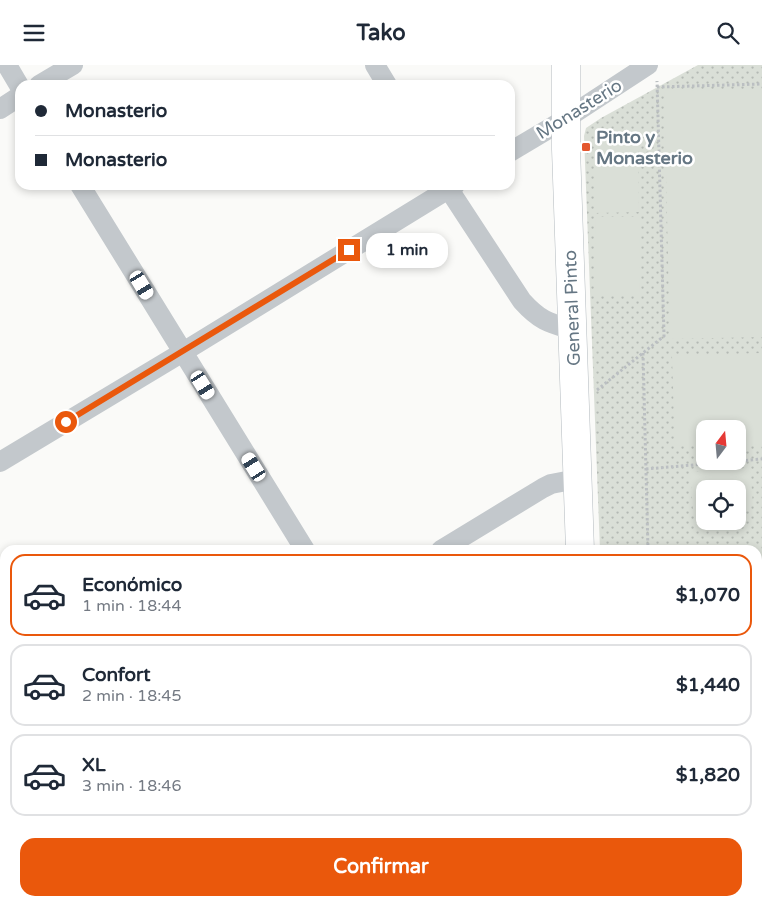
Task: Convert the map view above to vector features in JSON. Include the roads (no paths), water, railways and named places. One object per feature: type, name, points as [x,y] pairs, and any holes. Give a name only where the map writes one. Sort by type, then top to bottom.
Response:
[{"type":"main road","name":"General Pinto","points":[[566,65],[566,149],[580,545]]},
{"type":"street","points":[[7,65],[16,80]]},
{"type":"street","points":[[48,80],[73,65]]},
{"type":"street","points":[[375,65],[384,80]]},
{"type":"street","name":"Monasterio","points":[[515,149],[653,73]]},
{"type":"street","points":[[0,109],[15,100]]},
{"type":"street","points":[[83,190],[302,545]]},
{"type":"street","points":[[0,462],[183,352],[444,190]]},
{"type":"street","points":[[453,190],[522,301],[534,314],[547,322],[573,330]]},
{"type":"street","points":[[449,545],[543,488],[551,484],[577,479]]},
{"type":"place","name":"Pinto y Monasterio","points":[[586,147]]}]
